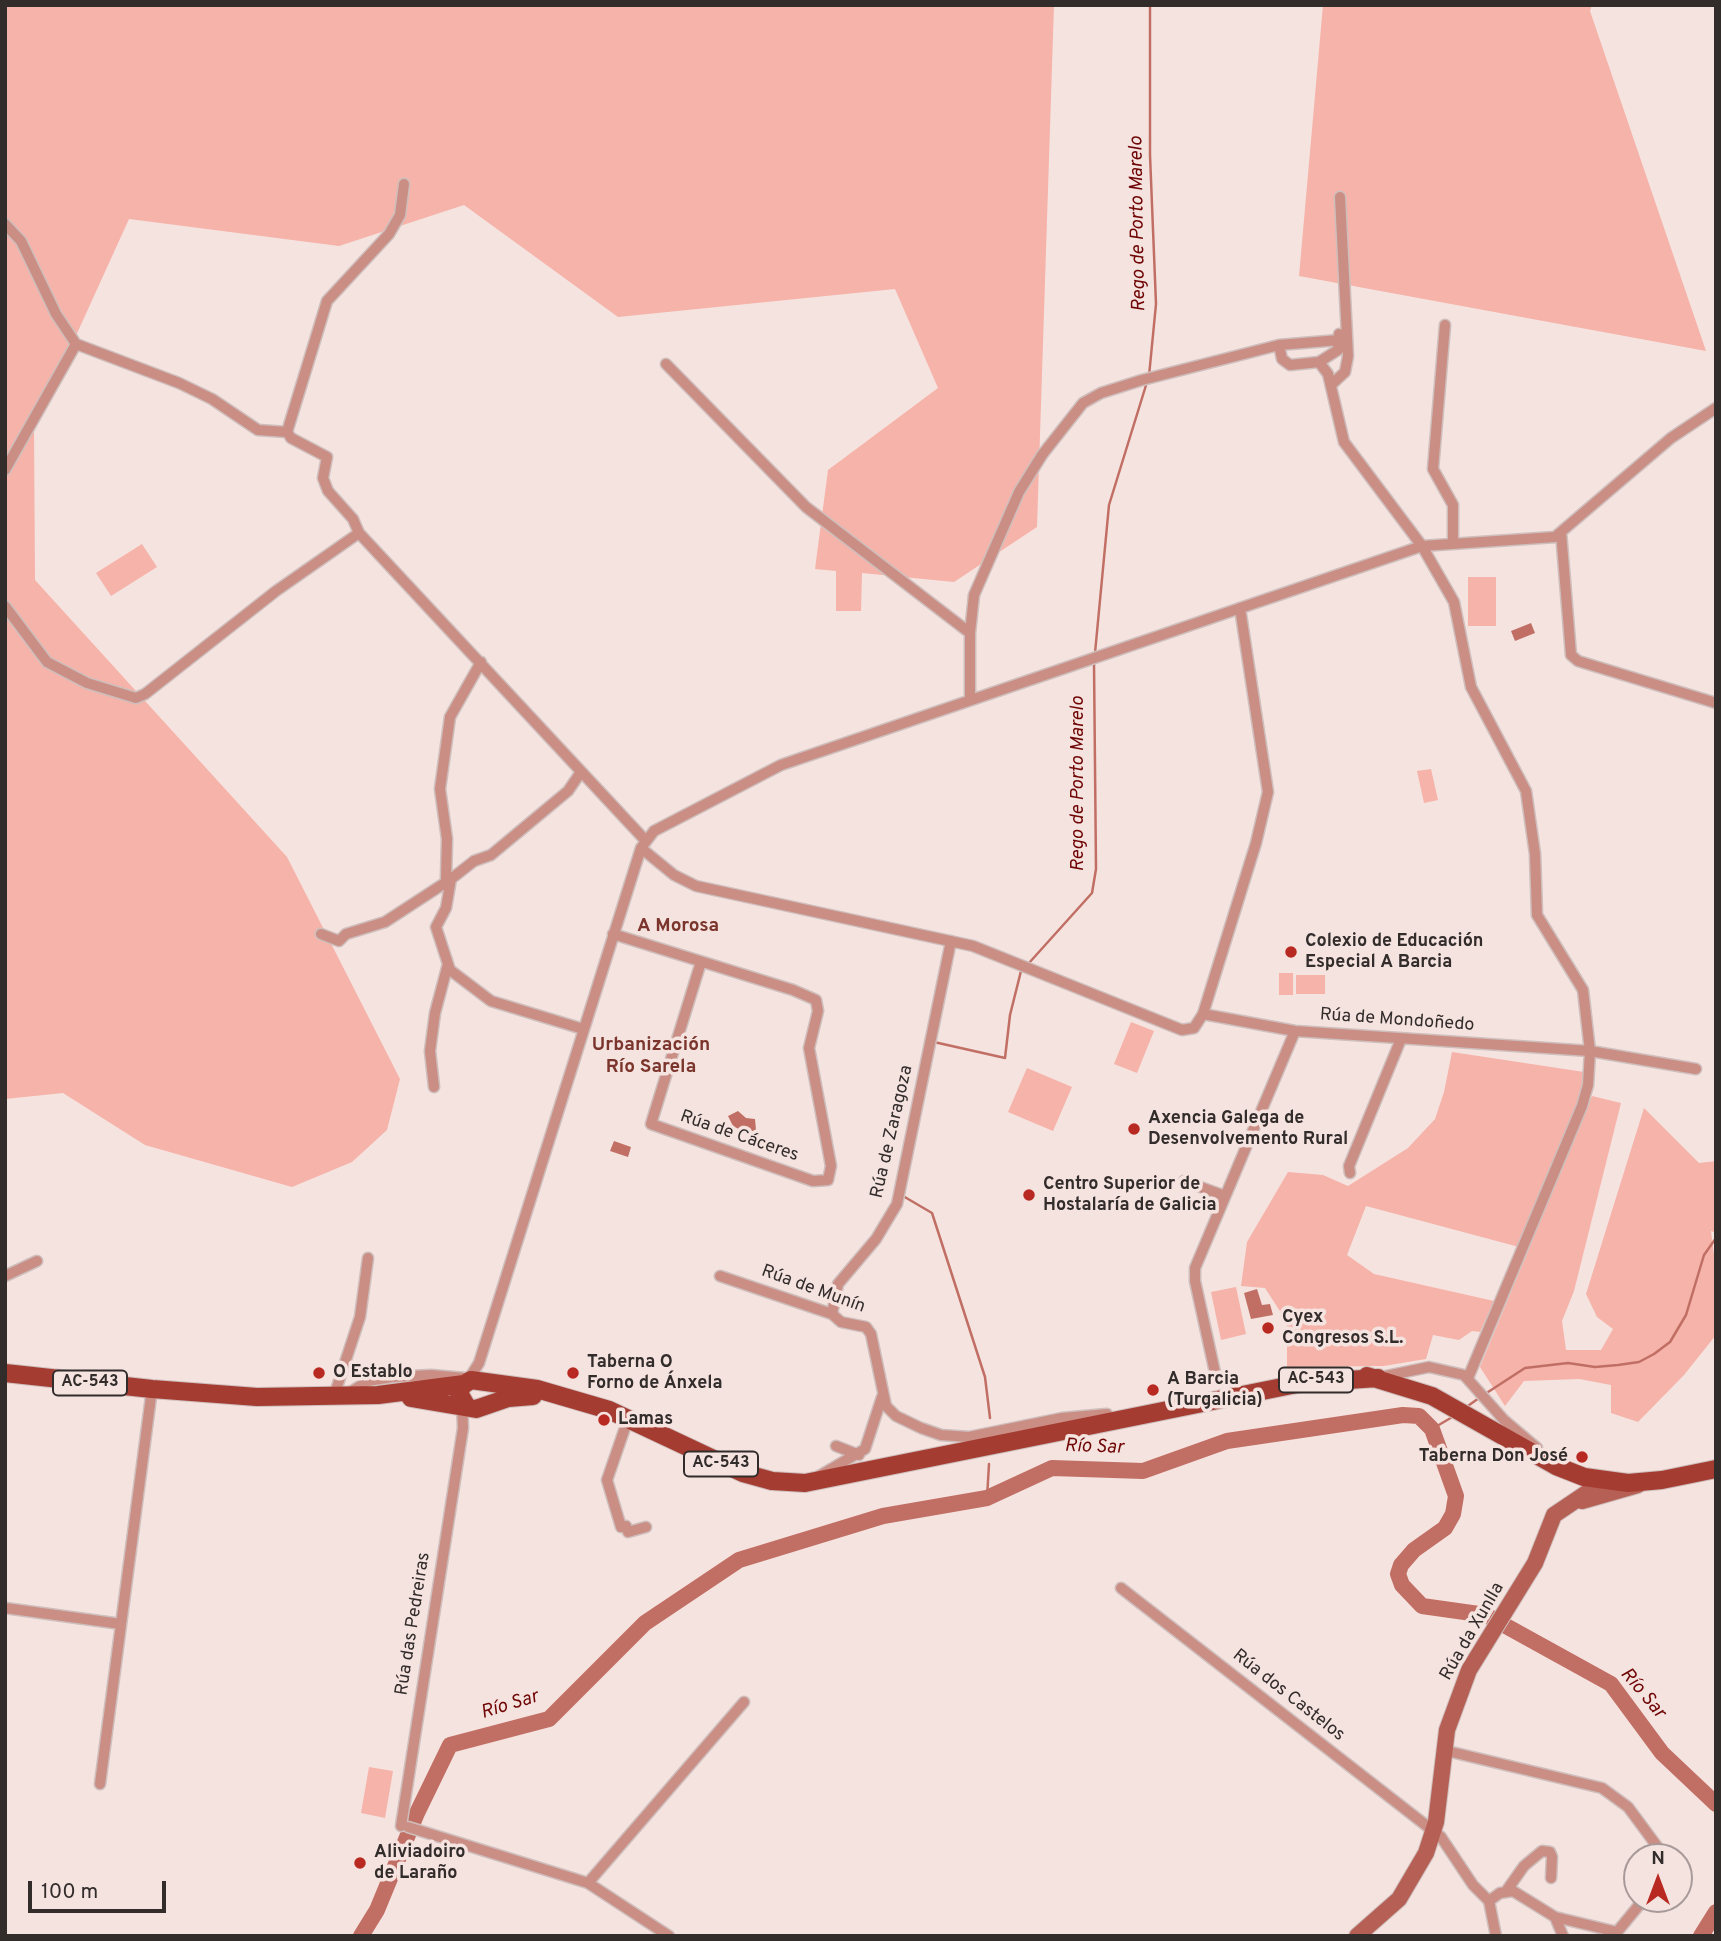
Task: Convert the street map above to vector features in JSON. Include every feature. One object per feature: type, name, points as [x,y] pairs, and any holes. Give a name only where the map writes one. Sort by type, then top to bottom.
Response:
[{"type":"main road","name":"AC-543","points":[[918,1461],[1107,1414],[1300,1374],[1341,1372],[1378,1378],[1494,1420],[1557,1463],[1604,1487],[1716,1469]]},
{"type":"main road","name":"AC-543","points":[[5,1375],[257,1396],[473,1392],[572,1398],[628,1419],[748,1475],[772,1481],[809,1482],[1302,1382],[1378,1378]]},
{"type":"main road","name":"AC-543","points":[[1557,1463],[1615,1473],[1643,1473],[1716,1461]]},
{"type":"street","points":[[287,432],[327,301],[389,234],[400,215],[404,184]]},
{"type":"street","points":[[1332,384],[1345,372],[1348,356],[1340,197]]},
{"type":"street","points":[[5,224],[21,241],[39,272],[56,314],[76,344],[190,388],[212,399],[258,430],[287,432],[327,457],[323,478],[328,491],[353,519],[359,533],[481,662],[643,844],[674,875],[696,886],[951,941],[1023,964],[1182,1030],[1194,1028],[1203,1014],[1256,843],[1268,792],[1240,608]]},
{"type":"street","points":[[1279,345],[1282,359],[1290,365],[1319,362],[1338,350],[1343,280]]},
{"type":"street","points":[[1445,325],[1433,469],[1453,505],[1452,543]]},
{"type":"street","points":[[970,700],[970,634],[974,595],[1019,492],[1042,455],[1083,403],[1101,393],[1142,380],[1279,345],[1339,340]]},
{"type":"street","points":[[5,470],[76,344]]},
{"type":"street","points":[[1319,362],[1332,384],[1344,442],[1422,546],[1454,602],[1461,648],[1480,711],[1526,791],[1535,854],[1537,915],[1583,990],[1590,1051],[1588,1085],[1472,1382]]},
{"type":"street","points":[[666,364],[806,507],[970,634]]},
{"type":"street","points":[[463,1428],[478,1363],[613,934],[643,844],[660,827],[764,771],[1422,546],[1542,540],[1561,532],[1573,518],[1671,438],[1716,408]]},
{"type":"street","points":[[1561,532],[1571,655],[1578,661],[1716,703]]},
{"type":"street","points":[[5,606],[47,662],[87,683],[136,698],[145,694],[276,591],[359,533]]},
{"type":"street","points":[[451,879],[446,878],[443,872],[447,839],[440,789],[450,717],[481,662]]},
{"type":"street","points":[[320,934],[339,941],[346,934],[385,922],[474,861],[491,855],[503,846],[568,791],[581,772]]},
{"type":"street","points":[[451,879],[446,908],[436,927],[450,970],[491,1001],[583,1029]]},
{"type":"street","points":[[613,934],[701,962]]},
{"type":"street","name":"Rúa de Zaragoza","points":[[832,1314],[838,1284],[876,1239],[897,1203],[951,941]]},
{"type":"street","name":"Rúa de Cáceres","points":[[701,962],[810,996],[818,1004],[809,1048],[831,1166],[831,1176],[825,1182],[813,1181],[651,1124],[701,962]]},
{"type":"street","points":[[434,1087],[430,1051],[435,1013],[448,964]]},
{"type":"street","name":"Rúa de Mondoñedo","points":[[1203,1014],[1295,1031],[1590,1051],[1696,1069]]},
{"type":"street","points":[[1216,1377],[1195,1281],[1195,1268],[1295,1031]]},
{"type":"street","points":[[1350,1173],[1349,1166],[1401,1039]]},
{"type":"street","points":[[1184,1181],[1225,1196]]},
{"type":"street","points":[[340,1396],[360,1317],[368,1258]]},
{"type":"street","points":[[5,1276],[37,1261]]},
{"type":"street","name":"Rúa de Munín","points":[[720,1276],[832,1314],[837,1321],[868,1330],[882,1397],[867,1446],[859,1455]]},
{"type":"street","points":[[1378,1378],[1430,1367],[1446,1368],[1472,1382],[1494,1420]]},
{"type":"street","points":[[340,1396],[368,1381],[431,1374],[473,1392]]},
{"type":"street","points":[[100,1784],[152,1389]]},
{"type":"street","name":"Rúa das Pedreiras","points":[[473,1392],[463,1428],[405,1827],[588,1883]]},
{"type":"street","points":[[882,1397],[889,1409],[900,1419],[941,1435],[951,1443],[950,1452]]},
{"type":"street","points":[[941,1435],[973,1436],[1062,1418],[1107,1414]]},
{"type":"street","points":[[628,1419],[611,1461],[607,1480],[621,1527],[626,1526],[628,1532],[646,1527]]},
{"type":"street","points":[[836,1446],[859,1455]]},
{"type":"street","points":[[809,1482],[859,1455]]},
{"type":"street","points":[[1557,1463],[1579,1485],[1572,1501]]},
{"type":"street","points":[[1572,1501],[1604,1487],[1691,1466]]},
{"type":"street","name":"Rúa da Xunlla","points":[[1357,1936],[1405,1892],[1423,1862],[1434,1832],[1443,1750],[1459,1692],[1494,1627],[1538,1557],[1552,1518],[1572,1501]]},
{"type":"street","name":"Rúa dos Castelos","points":[[1121,1588],[1434,1832]]},
{"type":"street","points":[[5,1608],[121,1624]]},
{"type":"street","points":[[670,1936],[588,1883],[744,1702]]},
{"type":"street","points":[[1443,1750],[1602,1788],[1628,1807],[1655,1843]]},
{"type":"street","points":[[1434,1832],[1441,1837],[1473,1885],[1489,1901],[1496,1936]]},
{"type":"street","points":[[1489,1901],[1507,1891],[1524,1866],[1542,1851],[1550,1852],[1552,1857],[1551,1878]]},
{"type":"street","points":[[1507,1891],[1538,1905],[1555,1917],[1617,1932],[1633,1913]]},
{"type":"street","points":[[1555,1917],[1563,1936]]},
{"type":"shaded area","points":[[5,5],[1054,5],[1037,527],[954,582],[862,573],[861,611],[836,611],[836,571],[815,569],[828,470],[938,388],[895,289],[618,317],[464,205],[339,246],[129,219],[34,428],[35,580],[287,857],[400,1079],[387,1130],[352,1162],[292,1187],[145,1145],[63,1093],[5,1099]]},
{"type":"shaded area","points":[[1323,5],[1592,5],[1590,11],[1706,351],[1299,276]]},
{"type":"shaded area","points":[[142,544],[157,567],[111,596],[96,573]]},
{"type":"shaded area","points":[[1468,577],[1496,577],[1496,626],[1468,626]]},
{"type":"shaded area","points":[[1531,623],[1535,633],[1515,641],[1511,631]]},
{"type":"shaded area","points":[[1431,769],[1438,800],[1424,803],[1417,771]]},
{"type":"shaded area","points":[[1279,973],[1293,973],[1293,995],[1279,995]]},
{"type":"shaded area","points":[[1296,975],[1325,975],[1325,994],[1296,994]]},
{"type":"shaded area","points":[[1131,1022],[1154,1031],[1137,1073],[1114,1064]]},
{"type":"shaded area","points":[[1452,1052],[1584,1072],[1579,1104],[1519,1247],[1366,1206],[1347,1255],[1374,1274],[1494,1301],[1480,1332],[1472,1331],[1459,1340],[1433,1335],[1426,1359],[1384,1366],[1287,1367],[1287,1322],[1265,1288],[1241,1286],[1247,1242],[1288,1172],[1323,1175],[1348,1186],[1408,1148],[1435,1119]]},
{"type":"shaded area","points":[[1027,1068],[1072,1087],[1053,1131],[1008,1112]]},
{"type":"shaded area","points":[[1592,1096],[1621,1103],[1574,1291],[1562,1321],[1566,1350],[1601,1350],[1613,1329],[1597,1317],[1586,1294],[1644,1108],[1699,1163],[1716,1161],[1716,1233],[1711,1231],[1716,1271],[1716,1335],[1684,1375],[1638,1422],[1611,1413],[1611,1385],[1579,1379],[1524,1381],[1505,1406],[1480,1367]]},
{"type":"shaded area","points":[[738,1111],[746,1118],[755,1119],[756,1130],[746,1133],[733,1126],[728,1116]]},
{"type":"shaded area","points":[[614,1141],[631,1147],[628,1157],[610,1151]]},
{"type":"shaded area","points":[[1236,1287],[1246,1334],[1221,1340],[1211,1292]]},
{"type":"shaded area","points":[[1257,1289],[1262,1305],[1270,1304],[1273,1315],[1251,1319],[1244,1293]]},
{"type":"shaded area","points":[[369,1767],[393,1771],[385,1818],[361,1813]]},
{"type":"waterway","name":"Rego de Porto Marelo","points":[[1149,376],[1156,304],[1150,155],[1150,5]]},
{"type":"waterway","name":"Rego de Porto Marelo","points":[[1095,653],[1109,505],[1147,382]]},
{"type":"waterway","name":"Rego de Porto Marelo","points":[[1029,963],[1092,893],[1096,869],[1094,663]]},
{"type":"waterway","name":"Rego de Porto Marelo","points":[[934,1042],[1005,1058],[1010,1015],[1021,971]]},
{"type":"waterway","name":"Rego de Porto Marelo","points":[[903,1196],[932,1213],[985,1377],[990,1418]]},
{"type":"waterway","points":[[1485,1394],[1525,1368],[1568,1363],[1595,1367],[1618,1365],[1639,1362],[1654,1354],[1670,1342],[1686,1315],[1704,1255],[1716,1238]]},
{"type":"waterway","points":[[1465,1408],[1479,1398]]},
{"type":"waterway","name":"Río Sar","points":[[361,1936],[377,1910],[417,1813],[450,1745],[549,1719],[645,1623],[739,1560],[883,1516],[987,1498],[1052,1468],[1143,1471],[1227,1441],[1403,1415],[1419,1416],[1432,1429],[1456,1496],[1453,1514],[1445,1528],[1414,1550],[1401,1565],[1398,1574],[1402,1585],[1422,1606],[1486,1615],[1611,1684],[1662,1753],[1716,1804]]},
{"type":"waterway","points":[[1432,1429],[1454,1416]]},
{"type":"waterway","name":"Rego de Porto Marelo","points":[[987,1498],[989,1464]]},
{"type":"waterway","name":"Río Sar","points":[[1701,1936],[1716,1912]]},
{"type":"place","name":"Colexio de Educación Especial A Barcia","points":[[1291,952]]},
{"type":"place","name":"Axencia Galega de Desenvolvemento Rural","points":[[1134,1129]]},
{"type":"place","name":"Centro Superior de Hostalaría de Galicia","points":[[1029,1195]]},
{"type":"place","name":"Cyex Congresos S.L.","points":[[1268,1328]]},
{"type":"place","name":"O Establo","points":[[319,1373]]},
{"type":"place","name":"Taberna O Forno de Ánxela","points":[[573,1373]]},
{"type":"place","name":"A Barcia (Turgalicia)","points":[[1153,1390]]},
{"type":"place","name":"Lamas","points":[[604,1420]]},
{"type":"place","name":"Taberna Don José","points":[[1582,1457]]},
{"type":"place","name":"Aliviadoiro de Laraño","points":[[360,1863]]},
{"type":"district","name":"A Morosa","points":[[678,927]]},
{"type":"district","name":"Urbanización Río Sarela","points":[[651,1057]]}]
